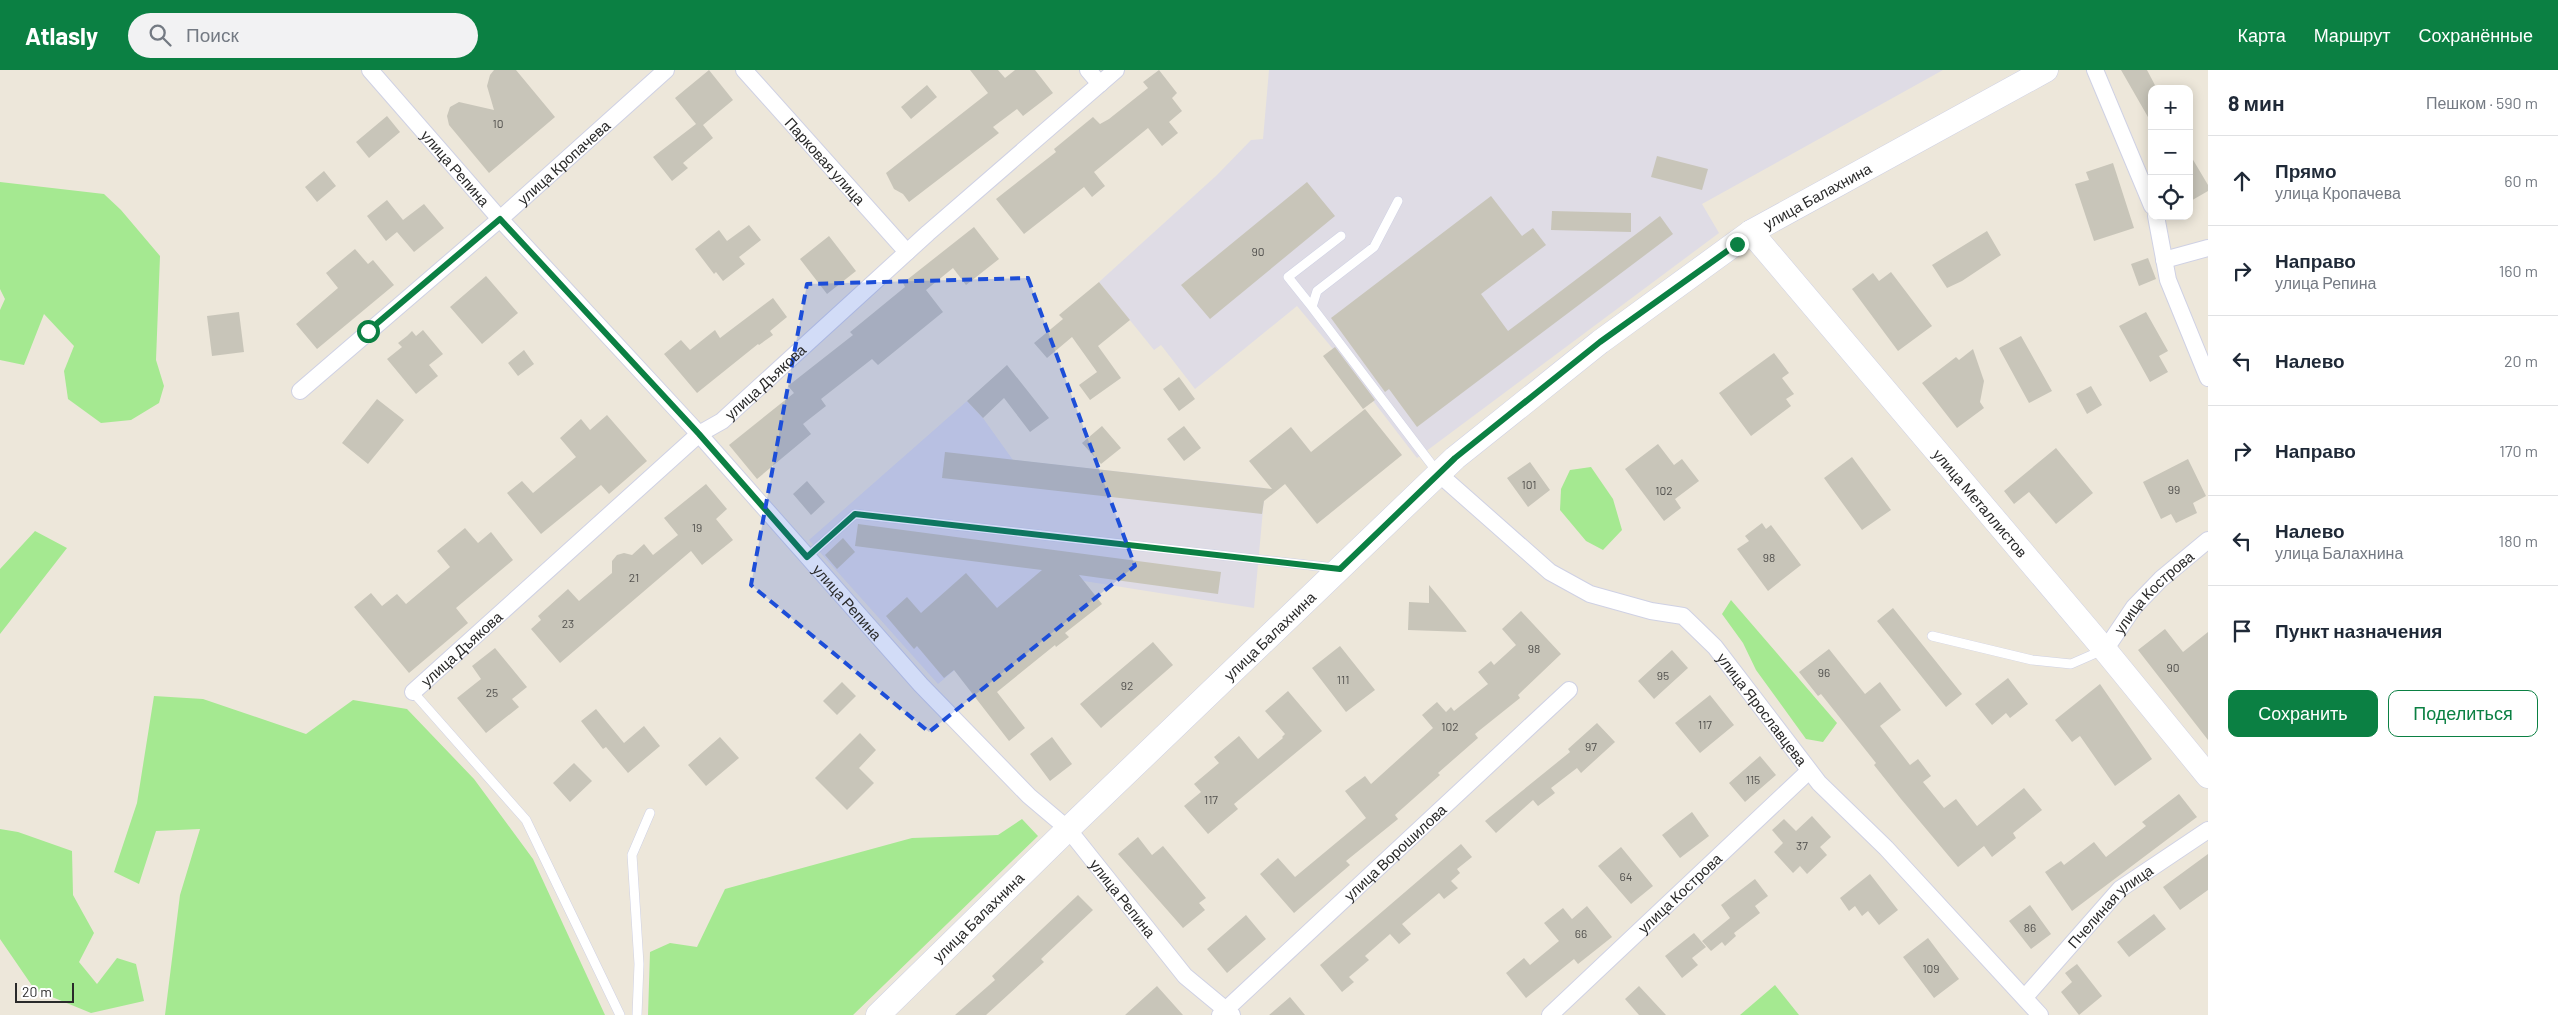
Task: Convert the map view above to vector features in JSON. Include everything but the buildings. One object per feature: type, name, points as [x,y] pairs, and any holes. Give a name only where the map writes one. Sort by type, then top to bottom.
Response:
[{"type":"street","name":"улица Репина","points":[[370,70],[500,219],[699,434],[921,685],[1029,796],[1068,829],[1186,976],[1226,1013]]},
{"type":"street","name":"улица Кропачева","points":[[300,390],[500,219],[666,70]]},
{"type":"street","name":"Парковая улица","points":[[744,70],[907,252]]},
{"type":"street","points":[[1088,70],[1100,84]]},
{"type":"street","name":"улица Дъякова","points":[[413,692],[699,434],[722,420],[907,252],[1116,70]]},
{"type":"street","name":"улица Балахнина","points":[[878,1015],[1068,829],[1455,458],[1600,342],[1751,232],[2046,70]]},
{"type":"street","points":[[2095,70],[2148,196]]},
{"type":"street","points":[[2157,220],[2168,280],[2208,378]]},
{"type":"street","name":"улица Металлистов","points":[[1751,232],[2105,650],[2208,776]]},
{"type":"street","points":[[2164,260],[2208,248]]},
{"type":"street","name":"улица Ярославцева","points":[[1439,474],[1550,572],[1590,594],[1683,616],[1715,647],[1818,783],[1886,848],[2040,1015]]},
{"type":"street","name":"улица Кострова","points":[[2105,650],[2141,600],[2161,579],[2208,540]]},
{"type":"street","name":"улица Ворошилова","points":[[1226,1013],[1569,690]]},
{"type":"street","name":"улица Кострова","points":[[1550,1015],[1809,771]]},
{"type":"street","name":"Пчелиная улица","points":[[2025,997],[2120,889],[2208,830]]},
{"type":"lane","points":[[1312,308],[1317,291],[1374,247],[1398,201]]},
{"type":"lane","points":[[1341,236],[1288,277],[1439,474]]},
{"type":"lane","points":[[807,557],[855,514],[1340,569]]},
{"type":"lane","points":[[1932,636],[2032,660],[2071,664],[2105,650]]},
{"type":"lane","points":[[413,692],[526,820],[620,1015]]},
{"type":"lane","points":[[637,1015],[640,964],[632,855],[650,813]]},
{"type":"highlighted area","points":[[1028,278],[1135,566],[929,732],[751,585],[807,284]]},
{"type":"shaded area","points":[[1269,70],[1943,70],[1702,204],[1719,233],[1417,458],[1333,349],[1297,306],[1195,389],[1161,345],[1154,350],[1099,282],[1217,175],[1251,140],[1263,139]]},
{"type":"shaded area","points":[[967,401],[983,418],[1013,460],[1265,488],[1254,608],[1065,578],[938,684],[809,540]]},
{"type":"green space","points":[[0,182],[104,194],[121,210],[160,256],[156,360],[164,386],[159,403],[131,420],[101,423],[68,399],[64,371],[74,346],[44,314],[24,365],[0,360],[0,310],[5,299],[0,289]]},
{"type":"green space","points":[[1591,467],[1613,499],[1622,530],[1603,550],[1586,541],[1560,510],[1561,489],[1570,470]]},
{"type":"green space","points":[[35,531],[67,548],[0,634],[0,569]]},
{"type":"green space","points":[[1731,600],[1837,723],[1823,742],[1806,739],[1756,670],[1743,643],[1722,614]]},
{"type":"green space","points":[[154,696],[203,699],[306,734],[353,700],[407,709],[474,779],[533,859],[605,1015],[165,1015],[180,895],[200,829],[156,831],[139,884],[114,872],[137,803]]},
{"type":"green space","points":[[1022,819],[1038,836],[853,1015],[648,1015],[650,952],[670,943],[697,947],[725,889],[912,838],[998,835]]},
{"type":"green space","points":[[0,829],[18,832],[72,851],[73,895],[94,933],[79,962],[97,984],[117,958],[136,964],[144,1001],[91,1013],[35,990],[0,939]]},
{"type":"green space","points":[[1775,985],[1799,1015],[1740,1015]]},
{"type":"route","points":[[368,331],[500,219],[699,434],[807,557],[855,514],[1340,569],[1455,458],[1600,342],[1737,244]]}]
